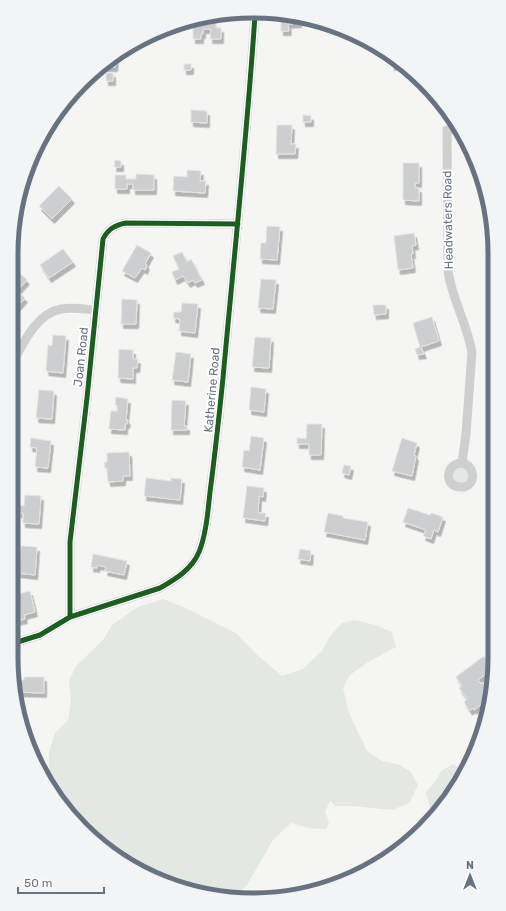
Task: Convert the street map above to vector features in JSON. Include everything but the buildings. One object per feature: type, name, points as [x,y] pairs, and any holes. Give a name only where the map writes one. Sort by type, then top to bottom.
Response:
[{"type":"street","name":"Katherine Road","points":[[18,642],[40,635],[70,617],[160,588],[182,575],[196,559],[200,550],[218,437],[249,110],[256,18]]},
{"type":"street","name":"Headwaters Road","points":[[453,130],[447,130],[447,262],[451,287],[472,352],[467,427],[462,463]]},
{"type":"street","name":"Joan Road","points":[[70,617],[70,542],[86,406],[102,244],[106,233],[114,226],[131,222],[238,224]]},
{"type":"street","points":[[18,353],[31,331],[50,313],[56,310],[69,308],[96,310]]},
{"type":"shaded area","points":[[461,467],[468,472],[469,475],[464,482],[461,483],[454,478],[453,475],[458,468]]},
{"type":"shaded area","points":[[163,599],[186,608],[236,633],[257,655],[282,676],[303,669],[322,651],[330,636],[342,623],[355,620],[375,625],[392,632],[396,647],[368,662],[350,675],[343,688],[349,713],[367,751],[382,761],[400,765],[411,772],[418,785],[409,803],[392,810],[336,806],[330,801],[325,812],[329,822],[326,829],[309,828],[291,823],[273,840],[246,887],[237,892],[222,891],[177,881],[135,862],[122,853],[98,835],[76,813],[58,789],[49,776],[49,752],[55,733],[68,720],[71,700],[69,681],[76,666],[103,640],[112,625],[138,607]]},
{"type":"shaded area","points":[[453,764],[460,769],[431,812],[426,792],[435,782],[441,771]]},
{"type":"cycle path","points":[[18,642],[40,635],[70,617],[160,588],[178,577],[188,568],[199,552],[206,523],[221,393],[255,18]]},
{"type":"cycle path","points":[[70,617],[70,542],[87,398],[103,239],[112,228],[126,223],[238,224]]}]
